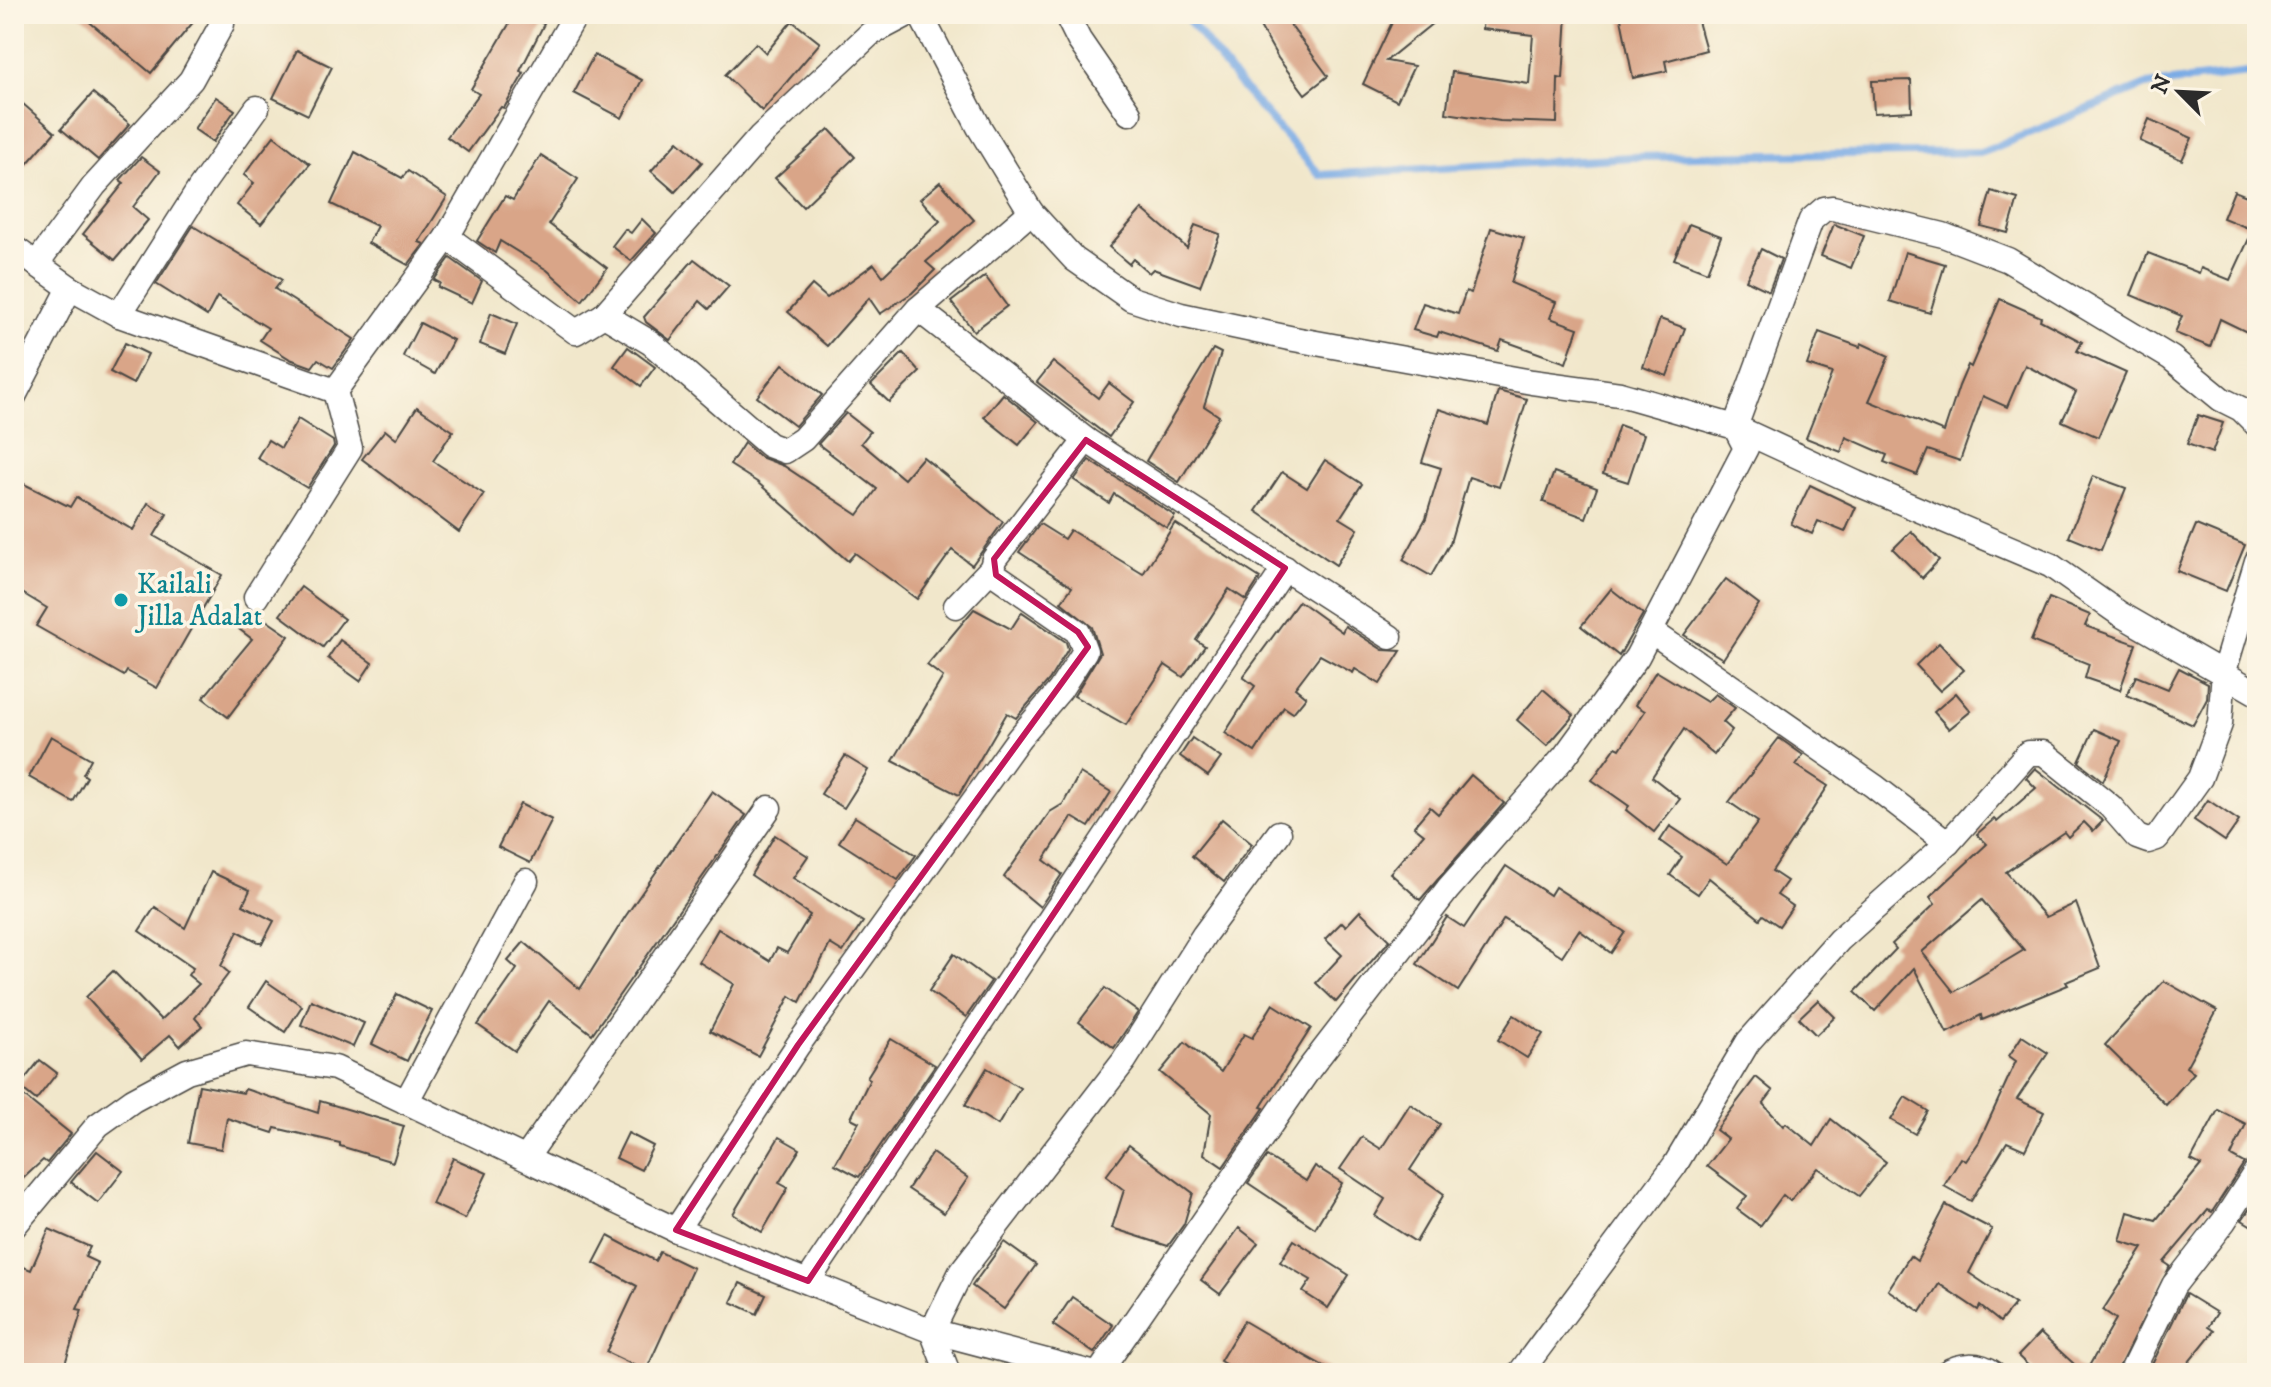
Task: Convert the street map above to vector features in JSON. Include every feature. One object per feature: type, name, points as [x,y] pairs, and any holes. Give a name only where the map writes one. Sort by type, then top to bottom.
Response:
[{"type":"street","points":[[335,391],[447,237],[576,14]]},
{"type":"street","points":[[447,237],[576,332],[604,315],[761,136],[870,34],[908,14]]},
{"type":"street","points":[[920,14],[979,127],[1031,212],[1074,259],[1131,299],[1169,311],[1452,369],[1620,394],[1735,427],[1856,483],[2050,565],[2120,614],[2224,671],[2257,693]]},
{"type":"street","points":[[1066,14],[1079,40],[1129,113]]},
{"type":"street","points":[[37,263],[94,186],[191,80],[222,24]]},
{"type":"street","points":[[119,315],[200,188],[257,108]]},
{"type":"street","points":[[1099,1373],[1309,1069],[1448,889],[1565,756],[1637,657],[1746,448],[1735,427],[1811,220],[1824,209],[1833,208],[1943,235],[2008,260],[2171,358],[2257,425]]},
{"type":"street","points":[[604,315],[651,343],[769,445],[785,451],[803,439],[918,309],[1031,212]]},
{"type":"street","points":[[14,248],[70,288],[119,315],[335,391]]},
{"type":"street","points":[[14,396],[70,288]]},
{"type":"street","points":[[918,309],[1086,440],[1390,637]]},
{"type":"street","points":[[256,597],[350,448],[335,391]]},
{"type":"street","points":[[956,606],[992,568],[994,559],[1086,440]]},
{"type":"street","points":[[1520,1373],[1675,1165],[1748,1042],[1839,940],[1948,843],[2020,760],[2036,751],[2044,753],[2110,806],[2137,837],[2148,841],[2157,838],[2200,778],[2220,724],[2224,671],[2257,561]]},
{"type":"street","points":[[676,1230],[798,1045],[1019,738],[1060,690],[1085,651],[1078,632],[996,575],[992,568]]},
{"type":"street","points":[[808,1281],[1285,568]]},
{"type":"street","points":[[1651,631],[1874,786],[1948,843]]},
{"type":"street","points":[[526,1158],[769,808]]},
{"type":"street","points":[[948,1373],[932,1331],[961,1272],[1124,1061],[1204,935],[1279,833]]},
{"type":"street","points":[[406,1102],[526,881]]},
{"type":"street","points":[[14,1226],[98,1125],[133,1100],[187,1071],[246,1054],[335,1068],[676,1230],[932,1331],[1092,1373]]},
{"type":"street","points":[[2131,1373],[2174,1285],[2224,1221],[2257,1170]]},
{"type":"street","points":[[1946,1373],[1957,1366],[1986,1368],[1993,1373]]},
{"type":"highlighted area","points":[[1086,440],[1285,568],[808,1281],[676,1230],[798,1045],[1088,647],[1078,632],[996,575],[994,559]]},
{"type":"building","points":[[80,14],[200,14],[151,73]]},
{"type":"building","points":[[515,14],[524,14],[544,24],[520,71],[524,73],[504,108],[501,107],[468,152],[447,137],[479,94],[471,89]]},
{"type":"building","points":[[1253,14],[1282,14],[1328,76],[1305,94],[1278,58]]},
{"type":"building","points":[[1396,14],[1444,14],[1386,61],[1414,66],[1397,101],[1363,84]]},
{"type":"building","points":[[1483,14],[1567,14],[1563,79],[1558,78],[1557,123],[1500,121],[1446,113],[1452,72],[1529,84],[1533,35],[1482,29]]},
{"type":"building","points":[[1620,14],[1696,14],[1706,50],[1665,61],[1667,71],[1633,78]]},
{"type":"building","points":[[792,21],[820,43],[762,111],[725,75],[756,43],[766,53]]},
{"type":"building","points":[[297,50],[332,67],[308,115],[273,98]]},
{"type":"building","points":[[594,55],[642,80],[622,118],[574,93]]},
{"type":"building","points":[[1911,80],[1912,111],[1874,113],[1872,81]]},
{"type":"building","points":[[93,93],[130,124],[98,160],[61,129]]},
{"type":"building","points":[[14,96],[55,132],[26,165],[14,155]]},
{"type":"building","points":[[216,97],[235,110],[213,142],[194,129]]},
{"type":"building","points":[[2149,119],[2192,138],[2182,160],[2140,141]]},
{"type":"building","points":[[829,129],[855,157],[803,207],[775,178]]},
{"type":"building","points":[[274,136],[310,164],[261,224],[237,205],[254,183],[244,175]]},
{"type":"building","points":[[678,141],[702,162],[675,192],[651,171]]},
{"type":"building","points":[[355,152],[402,178],[408,171],[447,197],[419,242],[424,244],[408,265],[368,243],[377,226],[331,204]]},
{"type":"building","points":[[541,155],[578,179],[549,224],[607,268],[582,301],[547,270],[500,241],[495,253],[477,241],[505,196],[513,200]]},
{"type":"building","points":[[141,157],[160,171],[133,207],[148,220],[115,260],[83,234],[124,183],[120,180]]},
{"type":"building","points":[[940,182],[974,220],[926,262],[935,270],[912,293],[880,314],[869,298],[827,346],[788,312],[812,285],[827,298],[874,264],[883,276],[940,221],[920,199]]},
{"type":"building","points":[[1991,191],[2018,199],[2008,233],[1981,226]]},
{"type":"building","points":[[2234,191],[2257,200],[2257,337],[2220,319],[2210,347],[2175,333],[2182,316],[2131,295],[2148,253],[2199,273],[2201,268],[2230,280],[2253,230],[2223,218]]},
{"type":"building","points":[[1142,209],[1187,248],[1195,225],[1220,234],[1200,286],[1153,269],[1149,273],[1133,259],[1129,264],[1109,247]]},
{"type":"building","points":[[642,219],[656,233],[631,261],[612,246],[625,229],[631,233]]},
{"type":"building","points":[[1689,224],[1721,236],[1707,272],[1674,259]]},
{"type":"building","points":[[1834,224],[1864,236],[1851,268],[1821,256]]},
{"type":"building","points":[[193,226],[282,280],[275,289],[354,339],[333,368],[318,359],[312,367],[290,359],[260,340],[268,328],[217,297],[207,316],[156,284]]},
{"type":"building","points":[[1491,228],[1524,238],[1511,283],[1556,302],[1550,318],[1578,328],[1566,363],[1502,340],[1498,351],[1439,332],[1437,337],[1413,330],[1423,303],[1458,314],[1466,291],[1471,293]]},
{"type":"building","points":[[1761,249],[1781,259],[1769,291],[1746,280]]},
{"type":"building","points":[[1905,252],[1945,264],[1930,313],[1890,301]]},
{"type":"building","points":[[450,258],[482,281],[472,303],[438,287],[440,283],[434,280]]},
{"type":"building","points":[[694,259],[729,286],[709,309],[700,301],[670,340],[646,322],[644,317]]},
{"type":"building","points":[[985,276],[1007,306],[974,331],[951,302]]},
{"type":"building","points":[[2000,299],[2041,317],[2040,320],[2082,342],[2077,351],[2126,373],[2098,437],[2062,421],[2076,392],[2025,365],[2007,407],[1983,396],[1960,461],[1928,450],[1917,475],[1884,462],[1887,455],[1846,437],[1841,452],[1806,438],[1832,373],[1807,365],[1819,332],[1860,347],[1861,343],[1889,356],[1869,401],[1944,432],[1959,386],[1968,365],[1971,367]]},
{"type":"building","points":[[491,313],[517,324],[505,354],[480,344]]},
{"type":"building","points":[[1660,319],[1685,328],[1667,376],[1643,367]]},
{"type":"building","points":[[420,323],[453,340],[435,374],[403,356]]},
{"type":"building","points":[[125,343],[148,354],[133,384],[110,372]]},
{"type":"building","points":[[628,347],[655,367],[641,386],[614,366]]},
{"type":"building","points":[[1213,349],[1221,353],[1204,406],[1219,416],[1179,482],[1146,461]]},
{"type":"building","points":[[903,353],[920,372],[889,402],[871,385]]},
{"type":"building","points":[[1053,362],[1098,398],[1109,383],[1134,402],[1109,437],[1037,382]]},
{"type":"building","points":[[783,364],[822,395],[795,426],[757,397]]},
{"type":"building","points":[[1498,391],[1527,399],[1499,487],[1469,477],[1450,543],[1431,576],[1403,560],[1426,518],[1441,468],[1422,462],[1439,409],[1488,425]]},
{"type":"building","points":[[1003,394],[1038,422],[1019,445],[984,417]]},
{"type":"building","points":[[417,407],[453,431],[433,461],[484,494],[459,532],[362,459],[385,430],[396,439]]},
{"type":"building","points":[[846,413],[870,432],[861,443],[904,479],[923,457],[1003,522],[972,565],[952,550],[917,599],[855,553],[848,561],[757,482],[730,465],[744,443],[760,457],[784,466],[858,515],[877,489],[818,444]]},
{"type":"building","points":[[2198,415],[2223,423],[2212,453],[2187,444]]},
{"type":"building","points":[[298,419],[333,441],[334,446],[307,488],[257,458],[268,440],[281,448]]},
{"type":"building","points":[[1619,425],[1644,434],[1628,482],[1603,474]]},
{"type":"building","points":[[1089,460],[1175,516],[1167,528],[1114,494],[1109,503],[1074,480]]},
{"type":"building","points":[[1325,460],[1362,484],[1340,518],[1358,529],[1336,565],[1256,511],[1282,472],[1307,488]]},
{"type":"building","points":[[1554,472],[1597,488],[1586,518],[1543,502]]},
{"type":"building","points":[[2093,476],[2126,488],[2101,550],[2069,537]]},
{"type":"building","name":"Kailali Jilla Adalat","points":[[14,479],[70,507],[76,497],[133,530],[148,503],[167,514],[154,536],[222,575],[157,688],[127,671],[124,676],[36,626],[47,608],[14,588]]},
{"type":"building","points":[[1810,485],[1856,507],[1845,532],[1818,521],[1812,534],[1791,524]]},
{"type":"building","points":[[1175,523],[1260,578],[1246,600],[1229,589],[1196,640],[1205,646],[1183,677],[1165,665],[1126,725],[1074,696],[1100,653],[1092,627],[1061,602],[1072,587],[1019,552],[1040,524],[1064,539],[1070,530],[1143,574]]},
{"type":"building","points":[[2196,525],[2245,545],[2226,591],[2177,571]]},
{"type":"building","points":[[1911,531],[1939,560],[1922,578],[1893,549]]},
{"type":"building","points":[[1726,579],[1759,604],[1723,659],[1684,635]]},
{"type":"building","points":[[301,587],[344,619],[323,647],[280,615]]},
{"type":"building","points":[[1611,589],[1643,614],[1619,656],[1581,626]]},
{"type":"building","points":[[2049,598],[2090,615],[2085,626],[2136,644],[2120,690],[2085,678],[2089,664],[2031,641]]},
{"type":"building","points":[[1299,601],[1342,632],[1345,626],[1383,650],[1401,651],[1380,684],[1355,669],[1353,673],[1320,655],[1295,688],[1306,697],[1293,713],[1284,707],[1255,752],[1225,733],[1255,686],[1243,677]]},
{"type":"building","points":[[974,609],[1011,629],[1022,612],[1066,642],[1068,649],[1049,680],[1016,718],[1007,713],[959,795],[893,761],[943,677],[927,665]]},
{"type":"building","points":[[253,611],[289,636],[228,717],[203,698],[252,639],[239,629]]},
{"type":"building","points":[[340,640],[372,663],[360,681],[328,658]]},
{"type":"building","points":[[1939,643],[1964,670],[1940,691],[1916,665]]},
{"type":"building","points":[[2179,668],[2208,683],[2207,699],[2193,725],[2127,695],[2136,676],[2168,689]]},
{"type":"building","points":[[1656,671],[1707,702],[1715,694],[1735,708],[1723,722],[1732,730],[1714,755],[1684,729],[1652,777],[1680,799],[1654,832],[1626,810],[1629,806],[1592,780],[1616,747],[1620,749],[1645,711],[1635,705]]},
{"type":"building","points":[[1543,689],[1574,715],[1547,746],[1517,720]]},
{"type":"building","points":[[1956,693],[1971,711],[1949,729],[1934,712]]},
{"type":"building","points":[[2094,729],[2121,741],[2103,781],[2079,762]]},
{"type":"building","points":[[51,736],[91,759],[83,774],[87,777],[73,802],[29,777]]},
{"type":"building","points":[[1192,738],[1221,758],[1208,776],[1180,756]]},
{"type":"building","points":[[1779,738],[1803,755],[1796,765],[1828,786],[1772,871],[1787,881],[1777,895],[1793,906],[1779,926],[1763,915],[1760,919],[1709,878],[1698,894],[1670,875],[1682,857],[1660,841],[1670,826],[1727,864],[1758,822],[1729,802]]},
{"type":"building","points":[[845,756],[868,770],[844,808],[821,794]]},
{"type":"building","points":[[2035,768],[2103,821],[2093,831],[2084,822],[2068,837],[2064,832],[2006,872],[2046,917],[2076,903],[2100,968],[2066,982],[2068,985],[1982,1020],[1981,1015],[1947,1033],[1914,968],[1875,1011],[1855,992],[1896,949],[1892,944],[1935,904],[1930,897],[1987,844],[1977,834],[1994,819],[1997,822],[2036,788],[2026,778]],"holes":[[[1982,900],[2024,950],[1954,992],[1922,952]]]},
{"type":"building","points":[[1080,773],[1111,792],[1089,827],[1072,817],[1044,860],[1062,874],[1040,907],[1004,877],[1050,812],[1063,804]]},
{"type":"building","points":[[1471,775],[1504,803],[1420,900],[1390,873],[1424,834],[1414,826],[1430,807],[1438,814]]},
{"type":"building","points":[[712,791],[746,815],[592,1034],[549,1001],[515,1051],[478,1025],[517,969],[508,961],[524,942],[580,989],[625,917]]},
{"type":"building","points":[[2208,800],[2239,821],[2225,841],[2194,820]]},
{"type":"building","points":[[520,804],[552,820],[530,863],[498,847]]},
{"type":"building","points":[[855,817],[916,855],[898,880],[839,842]]},
{"type":"building","points":[[1222,819],[1252,844],[1224,882],[1192,856]]},
{"type":"building","points":[[775,835],[808,856],[793,878],[863,922],[843,952],[830,944],[800,1002],[790,996],[758,1056],[710,1031],[734,984],[699,962],[718,929],[770,961],[777,948],[787,953],[810,915],[751,875]]},
{"type":"building","points":[[1506,866],[1550,895],[1555,887],[1625,932],[1611,953],[1579,930],[1562,956],[1504,919],[1458,991],[1417,964],[1447,917],[1464,928]]},
{"type":"building","points":[[211,872],[250,890],[243,905],[274,921],[262,944],[238,931],[221,966],[229,973],[195,1018],[202,1026],[180,1046],[170,1035],[142,1059],[86,997],[113,971],[161,1020],[199,984],[188,975],[193,968],[139,931],[155,907],[185,928]]},
{"type":"building","points":[[1360,911],[1390,940],[1336,1002],[1316,983],[1342,955],[1325,939],[1342,922],[1346,926]]},
{"type":"building","points":[[954,954],[991,981],[966,1017],[929,991]]},
{"type":"building","points":[[266,981],[302,1006],[285,1032],[249,1007]]},
{"type":"building","points":[[2164,981],[2217,1011],[2186,1067],[2194,1073],[2166,1105],[2105,1045]]},
{"type":"building","points":[[1105,988],[1138,1012],[1114,1048],[1079,1022]]},
{"type":"building","points":[[397,994],[432,1011],[407,1061],[372,1044]]},
{"type":"building","points":[[311,1000],[364,1023],[353,1047],[301,1025]]},
{"type":"building","points":[[1818,1000],[1835,1017],[1816,1035],[1799,1018]]},
{"type":"building","points":[[1273,1004],[1311,1028],[1261,1107],[1264,1108],[1223,1167],[1204,1154],[1211,1114],[1160,1072],[1185,1042],[1221,1072],[1244,1034],[1252,1038]]},
{"type":"building","points":[[1514,1015],[1543,1034],[1527,1058],[1498,1040]]},
{"type":"building","points":[[2022,1036],[2048,1053],[2017,1099],[2044,1112],[2025,1150],[2007,1142],[1971,1201],[1944,1186],[1961,1158],[1966,1161],[1979,1142],[2016,1061],[2009,1056]]},
{"type":"building","points":[[891,1039],[935,1065],[859,1177],[835,1164],[859,1122],[851,1118],[870,1079],[867,1077]]},
{"type":"building","points":[[40,1060],[57,1073],[36,1100],[19,1086]]},
{"type":"building","points":[[987,1068],[1020,1088],[998,1125],[965,1105]]},
{"type":"building","points":[[1756,1077],[1773,1091],[1763,1104],[1783,1126],[1786,1123],[1814,1146],[1831,1119],[1886,1162],[1859,1196],[1818,1168],[1790,1201],[1783,1195],[1760,1226],[1737,1209],[1747,1196],[1707,1166],[1728,1139],[1716,1130]]},
{"type":"building","points":[[199,1085],[243,1093],[245,1089],[318,1113],[320,1101],[404,1126],[393,1162],[340,1146],[340,1143],[275,1128],[273,1133],[227,1118],[221,1149],[188,1143]]},
{"type":"building","points":[[14,1088],[71,1134],[47,1163],[43,1160],[14,1187]]},
{"type":"building","points":[[1905,1097],[1928,1111],[1915,1134],[1891,1120]]},
{"type":"building","points":[[1410,1104],[1440,1124],[1410,1170],[1444,1194],[1416,1242],[1375,1216],[1385,1199],[1340,1169],[1362,1137],[1381,1149]]},
{"type":"building","points":[[2218,1110],[2246,1124],[2231,1156],[2244,1163],[2212,1212],[2208,1210],[2164,1262],[2170,1266],[2116,1373],[2085,1373],[2116,1319],[2103,1310],[2143,1248],[2120,1241],[2128,1212],[2156,1220],[2201,1165],[2191,1160]]},
{"type":"building","points":[[628,1133],[653,1146],[641,1170],[616,1158]]},
{"type":"building","points":[[779,1137],[800,1149],[779,1183],[788,1188],[762,1232],[733,1214]]},
{"type":"building","points":[[1129,1145],[1193,1193],[1184,1224],[1168,1246],[1112,1228],[1124,1190],[1106,1176]]},
{"type":"building","points":[[97,1151],[123,1171],[98,1203],[71,1182]]},
{"type":"building","points":[[932,1153],[968,1178],[944,1213],[908,1189]]},
{"type":"building","points":[[1267,1156],[1306,1181],[1315,1166],[1342,1183],[1315,1228],[1248,1183]]},
{"type":"building","points":[[453,1158],[487,1173],[465,1219],[432,1204]]},
{"type":"building","points":[[2257,1198],[2257,1229],[2242,1220]]},
{"type":"building","points":[[1946,1205],[1992,1229],[1969,1273],[2015,1304],[2000,1322],[1980,1306],[1978,1310],[1939,1284],[1921,1312],[1888,1290],[1910,1256],[1917,1261]]},
{"type":"building","points":[[1239,1228],[1258,1243],[1220,1294],[1201,1280]]},
{"type":"building","points":[[49,1229],[90,1247],[85,1257],[98,1263],[77,1309],[82,1310],[62,1373],[14,1373],[14,1278],[19,1265],[31,1270]]},
{"type":"building","points":[[608,1236],[655,1261],[660,1252],[693,1268],[646,1371],[606,1352],[637,1286],[594,1263]]},
{"type":"building","points":[[1294,1240],[1349,1275],[1328,1308],[1303,1292],[1311,1280],[1280,1262]]},
{"type":"building","points":[[1004,1242],[1036,1265],[1004,1309],[972,1286]]},
{"type":"building","points":[[740,1283],[766,1295],[757,1314],[731,1302]]},
{"type":"building","points":[[2186,1294],[2217,1313],[2208,1327],[2214,1331],[2180,1373],[2148,1373]]},
{"type":"building","points":[[1072,1297],[1113,1325],[1094,1353],[1053,1325]]},
{"type":"building","points":[[1244,1321],[1336,1373],[1240,1373],[1220,1361]]},
{"type":"building","points":[[2040,1333],[2084,1373],[2036,1373],[2018,1356]]},
{"type":"waterway","points":[[1184,14],[1240,85],[1320,175],[1631,157],[1983,152],[2146,85],[2257,72]]},
{"type":"place","name":"Kailali Jilla Adalat","points":[[121,600]]}]
